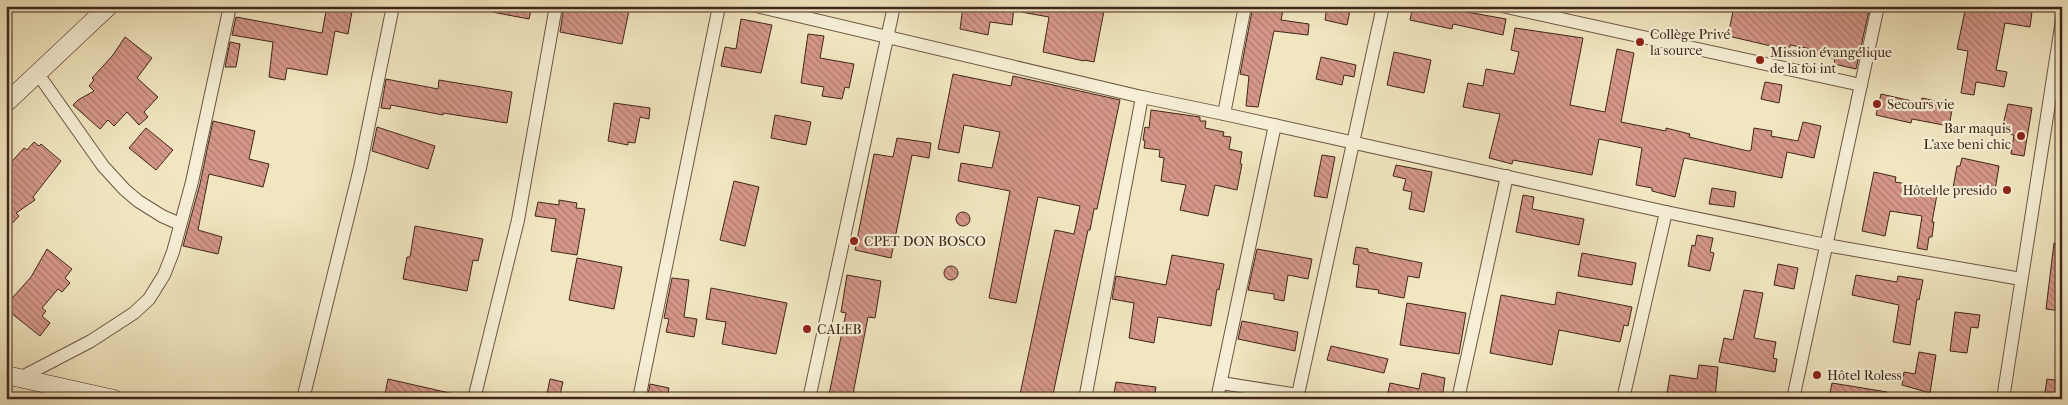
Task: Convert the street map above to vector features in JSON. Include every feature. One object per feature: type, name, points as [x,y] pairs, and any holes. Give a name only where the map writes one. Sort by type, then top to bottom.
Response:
[{"type":"street","points":[[6,103],[110,6]]},
{"type":"street","points":[[13,377],[97,337],[134,313],[149,299],[164,275],[180,224],[208,111],[230,6]]},
{"type":"street","points":[[303,399],[360,168],[393,6]]},
{"type":"street","points":[[474,399],[518,220],[556,6]]},
{"type":"street","points":[[639,399],[719,6]]},
{"type":"street","points":[[756,6],[1142,97],[1666,212],[1826,245],[2022,279]]},
{"type":"street","points":[[809,399],[894,6]]},
{"type":"street","points":[[1224,114],[1245,6]]},
{"type":"street","points":[[1221,383],[1298,397],[1383,6]]},
{"type":"street","points":[[1502,6],[1861,85]]},
{"type":"street","points":[[1793,399],[1878,6]]},
{"type":"street","points":[[2003,399],[2062,20]]},
{"type":"street","points":[[38,74],[103,166],[124,190],[162,216],[180,224]]},
{"type":"street","points":[[1085,399],[1142,97]]},
{"type":"street","points":[[1217,399],[1275,126]]},
{"type":"street","points":[[1458,399],[1507,176]]},
{"type":"street","points":[[1623,399],[1666,212]]},
{"type":"street","points":[[13,377],[114,399]]},
{"type":"building","points":[[327,6],[353,6],[348,34],[335,31],[327,75],[287,68],[285,80],[269,77],[273,42],[232,35],[236,17],[322,33]]},
{"type":"building","points":[[493,6],[532,6],[529,19],[492,12]]},
{"type":"building","points":[[564,6],[630,6],[622,44],[560,32]]},
{"type":"building","points":[[963,6],[1014,8],[1012,25],[990,22],[988,35],[960,29]]},
{"type":"building","points":[[1021,6],[1105,6],[1094,62],[1043,52],[1049,17],[1021,12]]},
{"type":"building","points":[[1253,6],[1284,6],[1281,20],[1309,24],[1308,35],[1274,31],[1258,107],[1246,106],[1249,76],[1240,74]]},
{"type":"building","points":[[1327,6],[1351,6],[1347,25],[1325,20]]},
{"type":"building","points":[[1413,6],[1433,6],[1506,19],[1503,35],[1453,24],[1452,29],[1410,20]]},
{"type":"building","points":[[1734,6],[1870,6],[1856,69],[1834,64],[1835,59],[1816,55],[1817,50],[1790,45],[1789,54],[1770,50],[1771,46],[1728,36]]},
{"type":"building","points":[[1966,6],[2000,6],[2032,12],[2030,27],[2005,23],[1996,70],[2007,72],[2004,87],[1976,82],[1974,95],[1961,93],[1968,51],[1957,49]]},
{"type":"building","points":[[741,19],[772,25],[761,73],[721,66],[725,47],[736,49]]},
{"type":"building","points":[[1515,28],[1583,38],[1570,105],[1605,112],[1617,49],[1634,53],[1621,122],[1666,131],[1666,128],[1690,134],[1689,137],[1748,151],[1751,150],[1754,128],[1772,131],[1771,136],[1798,141],[1803,122],[1821,126],[1814,158],[1787,152],[1782,178],[1684,158],[1675,197],[1652,191],[1652,188],[1636,185],[1642,148],[1599,139],[1592,175],[1513,160],[1512,164],[1489,158],[1500,114],[1463,107],[1468,83],[1483,86],[1486,69],[1514,74],[1519,52],[1511,50]]},
{"type":"building","points":[[808,34],[824,36],[820,58],[854,64],[849,88],[845,87],[842,99],[822,96],[824,87],[801,83]]},
{"type":"building","points":[[125,37],[152,58],[137,78],[158,97],[144,112],[148,117],[139,125],[127,112],[114,126],[108,120],[100,129],[73,105],[94,91],[89,86],[94,80],[92,78],[113,55]]},
{"type":"building","points":[[230,42],[240,44],[236,67],[225,67]]},
{"type":"building","points":[[1394,52],[1431,60],[1424,93],[1387,85]]},
{"type":"building","points":[[1321,57],[1356,65],[1354,77],[1344,75],[1342,85],[1316,79]]},
{"type":"building","points":[[953,74],[1011,86],[1013,76],[1120,100],[1097,209],[1094,209],[1090,230],[1088,230],[1052,399],[1019,399],[1055,230],[1074,234],[1080,206],[1038,197],[1016,303],[989,298],[1010,191],[958,181],[961,163],[992,168],[1000,132],[964,125],[959,153],[938,149]]},
{"type":"building","points":[[386,79],[438,89],[439,80],[512,92],[507,123],[443,113],[443,115],[391,105],[390,109],[381,108]]},
{"type":"building","points":[[1765,82],[1782,85],[1779,103],[1761,99]]},
{"type":"building","points":[[1881,94],[1921,103],[1922,98],[1953,105],[1949,126],[1912,119],[1911,123],[1876,115]]},
{"type":"building","points":[[614,103],[650,108],[649,119],[640,117],[635,143],[628,142],[628,145],[608,141]]},
{"type":"building","points":[[2008,104],[2032,108],[2024,156],[2011,154],[2014,135],[2001,133]]},
{"type":"building","points":[[1151,110],[1200,117],[1200,121],[1206,121],[1205,128],[1224,132],[1223,136],[1231,137],[1229,149],[1242,152],[1240,164],[1242,164],[1237,190],[1215,185],[1208,216],[1180,210],[1186,185],[1161,181],[1164,158],[1159,157],[1160,150],[1144,148],[1145,127],[1149,128]]},
{"type":"building","points":[[775,115],[811,122],[806,145],[771,138]]},
{"type":"building","points":[[213,121],[255,131],[249,159],[269,164],[263,187],[209,174],[198,230],[222,237],[218,254],[183,246],[200,184]]},
{"type":"building","points":[[377,127],[435,146],[428,169],[372,151]]},
{"type":"building","points":[[146,128],[173,150],[156,170],[129,148]]},
{"type":"building","points":[[897,138],[931,143],[929,158],[912,155],[891,258],[855,250],[874,154],[893,157]]},
{"type":"building","points":[[34,142],[39,146],[41,144],[61,161],[33,197],[35,200],[16,213],[19,216],[6,230],[6,168],[24,148],[27,150]]},
{"type":"building","points":[[1322,155],[1335,157],[1327,198],[1314,196]]},
{"type":"building","points":[[1962,158],[1999,166],[1994,196],[1953,188],[1957,166],[1960,166]]},
{"type":"building","points":[[1396,165],[1432,172],[1424,212],[1409,209],[1412,192],[1403,190],[1406,179],[1393,176]]},
{"type":"building","points":[[1874,172],[1896,177],[1895,182],[1938,189],[1932,222],[1934,222],[1932,237],[1929,237],[1927,250],[1917,248],[1922,216],[1890,211],[1885,236],[1862,231]]},
{"type":"building","points":[[734,181],[759,187],[745,246],[720,240]]},
{"type":"building","points":[[1712,188],[1736,192],[1734,207],[1709,204]]},
{"type":"building","points":[[1523,195],[1534,197],[1532,209],[1584,219],[1579,245],[1516,232]]},
{"type":"building","points":[[559,200],[577,203],[576,208],[585,209],[577,255],[551,251],[556,219],[535,216],[538,202],[559,205]]},
{"type":"building","points":[[960,212],[966,212],[970,219],[966,226],[960,226],[956,222],[956,216]]},
{"type":"building","points":[[415,226],[483,239],[478,261],[473,260],[467,291],[403,279],[407,257],[410,257]]},
{"type":"building","points":[[1697,235],[1713,238],[1710,252],[1714,253],[1710,271],[1688,266],[1692,245],[1695,246]]},
{"type":"building","points":[[2054,243],[2062,244],[2062,311],[2046,309]]},
{"type":"building","points":[[1356,247],[1368,249],[1368,252],[1422,263],[1419,278],[1408,276],[1404,298],[1378,293],[1379,290],[1356,287],[1359,265],[1353,264]]},
{"type":"building","points":[[47,249],[72,269],[65,278],[70,283],[62,292],[58,289],[42,308],[46,311],[42,316],[50,323],[40,336],[6,309],[6,305],[31,277]]},
{"type":"building","points":[[1257,249],[1312,259],[1308,279],[1288,275],[1284,301],[1274,299],[1274,294],[1248,290]]},
{"type":"building","points":[[1582,253],[1636,263],[1632,285],[1578,276]]},
{"type":"building","points":[[1172,255],[1224,264],[1219,290],[1217,289],[1211,326],[1158,317],[1154,343],[1129,338],[1134,303],[1112,299],[1116,276],[1166,285]]},
{"type":"building","points":[[577,258],[622,267],[614,309],[569,300]]},
{"type":"building","points":[[1778,264],[1798,268],[1794,289],[1774,285]]},
{"type":"building","points":[[948,266],[954,266],[958,273],[954,280],[948,280],[944,276],[944,270]]},
{"type":"building","points":[[847,275],[881,281],[875,318],[868,317],[852,399],[828,399],[846,313],[841,312]]},
{"type":"building","points":[[1856,275],[1897,282],[1898,276],[1923,280],[1919,300],[1917,299],[1910,345],[1893,342],[1899,305],[1852,295]]},
{"type":"building","points":[[672,278],[689,280],[684,317],[697,319],[694,337],[666,332],[669,319],[664,318]]},
{"type":"building","points":[[711,288],[787,303],[776,354],[722,344],[726,322],[706,319]]},
{"type":"building","points":[[1744,290],[1763,293],[1754,338],[1776,342],[1773,358],[1777,359],[1775,372],[1719,362],[1724,338],[1733,340]]},
{"type":"building","points":[[1557,292],[1632,307],[1628,326],[1624,325],[1620,342],[1559,330],[1552,365],[1490,353],[1501,295],[1555,305]]},
{"type":"building","points":[[1407,303],[1466,313],[1459,354],[1400,345]]},
{"type":"building","points":[[1955,312],[1980,315],[1978,328],[1971,327],[1967,353],[1950,351]]},
{"type":"building","points":[[1242,321],[1298,332],[1295,351],[1238,339]]},
{"type":"building","points":[[1331,346],[1388,359],[1384,373],[1327,360]]},
{"type":"building","points":[[1919,352],[1936,355],[1930,393],[1902,385],[1904,372],[1915,374]]},
{"type":"building","points":[[1699,365],[1718,367],[1715,399],[1692,399],[1678,396],[1677,399],[1666,399],[1670,375],[1697,379]]},
{"type":"building","points":[[1422,373],[1445,378],[1442,399],[1397,399],[1387,397],[1390,383],[1419,389]]},
{"type":"building","points":[[388,379],[454,394],[454,399],[384,399]]},
{"type":"building","points":[[550,379],[563,382],[559,399],[546,399]]},
{"type":"building","points":[[2047,379],[2062,381],[2062,399],[2044,399]]},
{"type":"building","points":[[1116,382],[1156,387],[1154,399],[1113,399]]},
{"type":"building","points":[[1832,383],[1887,392],[1886,399],[1829,398]]},
{"type":"building","points":[[650,384],[669,388],[667,399],[647,399]]},
{"type":"place","name":"Collège Privé la source","points":[[1640,42]]},
{"type":"place","name":"Mission évangélique de la foi int","points":[[1760,60]]},
{"type":"place","name":"Secours vie","points":[[1877,104]]},
{"type":"place","name":"Bar maquis L'axe beni chic","points":[[2021,136]]},
{"type":"place","name":"Hôtel le presido","points":[[2007,190]]},
{"type":"place","name":"CPET DON BOSCO","points":[[854,241]]},
{"type":"place","name":"CALEB","points":[[807,329]]},
{"type":"place","name":"Hôtel Roless","points":[[1817,375]]}]
